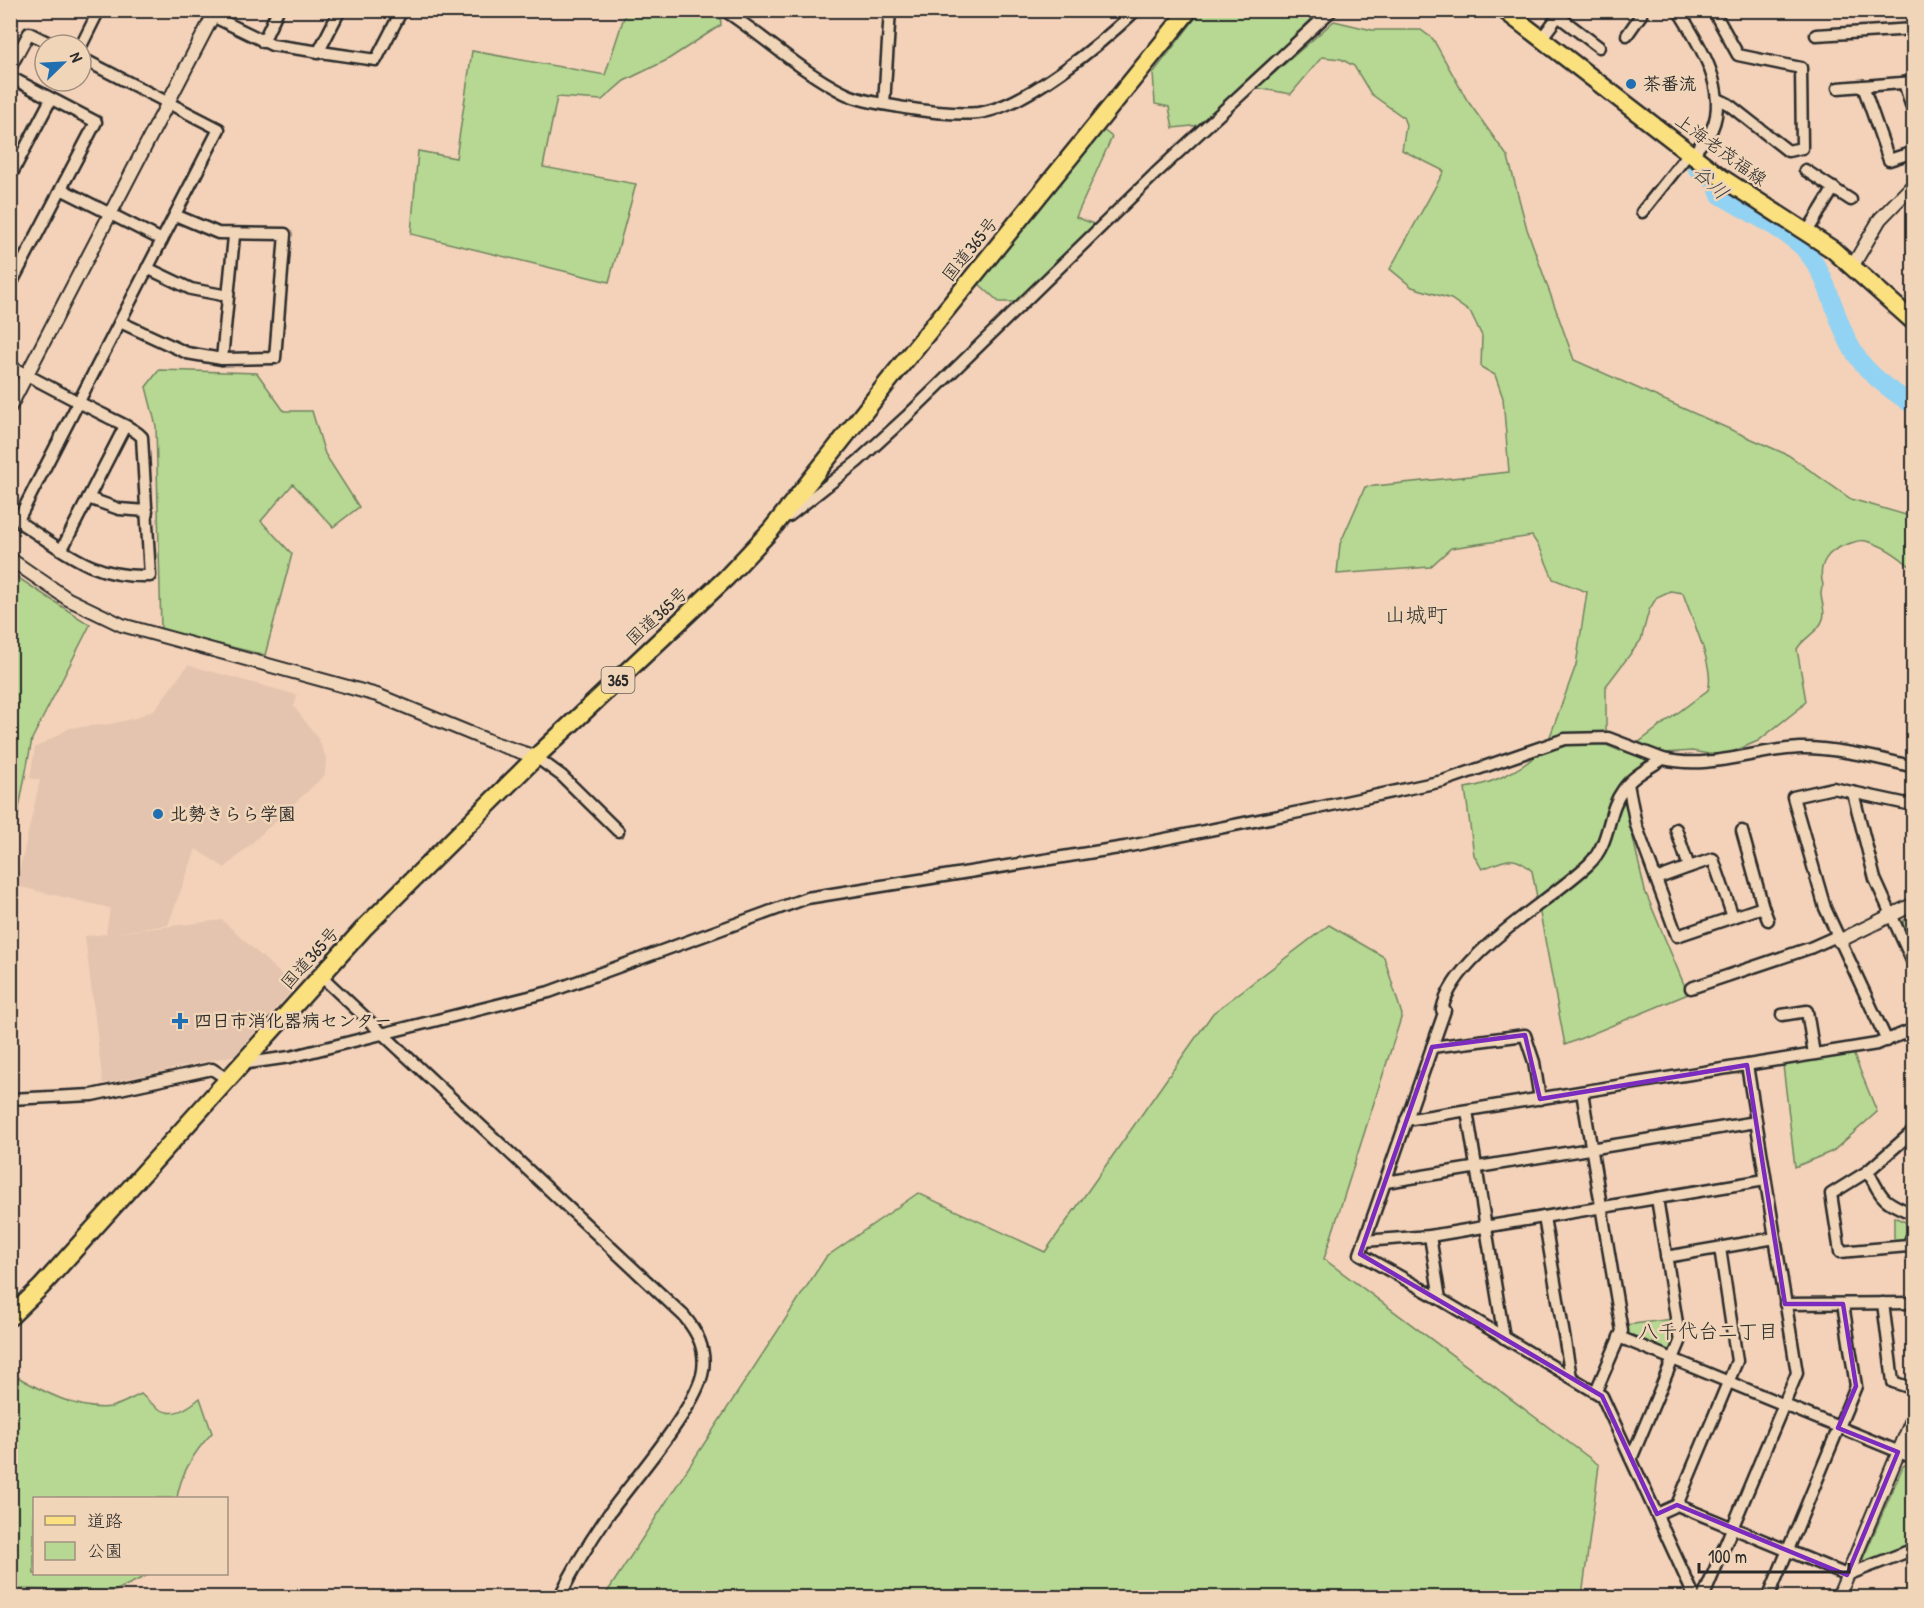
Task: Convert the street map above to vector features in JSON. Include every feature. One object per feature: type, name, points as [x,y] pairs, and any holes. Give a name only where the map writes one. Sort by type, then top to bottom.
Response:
[{"type":"main road","name":"上海老茂福線","points":[[1504,10],[1688,156],[1807,232],[1852,267],[1914,322]]},
{"type":"main road","name":"国道365号","points":[[10,1317],[41,1287],[365,927],[536,757],[726,578],[771,530],[1182,12]]},
{"type":"street","points":[[88,33],[99,10]]},
{"type":"street","points":[[200,10],[214,14],[263,42],[318,53],[376,60],[402,10]]},
{"type":"street","points":[[263,42],[278,10]]},
{"type":"street","points":[[318,53],[340,10]]},
{"type":"street","points":[[724,10],[741,15],[796,65],[844,93],[884,104],[945,114],[980,113],[1004,106],[1025,96],[1116,30],[1136,10]]},
{"type":"street","points":[[884,104],[890,10]]},
{"type":"street","points":[[771,530],[857,462],[906,417],[1156,173],[1332,10]]},
{"type":"street","points":[[1627,35],[1641,15],[1636,10]]},
{"type":"street","points":[[1713,10],[1738,55],[1801,68],[1802,148],[1788,151],[1728,104],[1718,99]]},
{"type":"street","points":[[1642,212],[1712,130],[1718,99],[1698,44],[1680,12]]},
{"type":"street","points":[[1541,39],[1560,13],[1599,47]]},
{"type":"street","points":[[10,407],[214,14]]},
{"type":"street","points":[[1816,35],[1914,29]]},
{"type":"street","points":[[10,68],[28,33],[33,35]]},
{"type":"street","points":[[10,366],[78,402],[125,426],[142,437],[150,576],[127,576],[104,572],[22,524],[19,518],[78,402],[219,129],[93,64]]},
{"type":"street","points":[[10,77],[96,122],[10,286]]},
{"type":"street","points":[[1838,88],[1909,83],[1914,114]]},
{"type":"street","points":[[1863,86],[1889,160],[1914,152]]},
{"type":"street","points":[[10,177],[51,99]]},
{"type":"street","points":[[1805,170],[1851,200]]},
{"type":"street","points":[[1852,267],[1880,219],[1914,184]]},
{"type":"street","points":[[1807,232],[1834,188]]},
{"type":"street","points":[[61,189],[162,240]]},
{"type":"street","points":[[120,322],[187,353],[222,359],[275,358],[285,234],[234,236],[212,231],[175,215]]},
{"type":"street","points":[[222,359],[234,236]]},
{"type":"street","points":[[147,268],[191,289],[228,296]]},
{"type":"street","points":[[62,549],[125,426]]},
{"type":"street","points":[[88,498],[119,509],[147,511]]},
{"type":"street","points":[[10,559],[68,600],[122,625],[377,695],[494,743],[536,757],[562,776],[618,831]]},
{"type":"street","points":[[241,1064],[290,1057],[549,992],[807,898],[1125,847],[1299,812],[1451,779],[1565,739],[1608,738],[1663,759],[1691,764],[1802,748],[1914,767]]},
{"type":"street","points":[[1663,759],[1628,784],[1622,791],[1608,835],[1597,855],[1557,892],[1487,944],[1456,981],[1444,1000],[1442,1010],[1445,1010],[1360,1254],[1602,1396],[1695,1598]]},
{"type":"street","points":[[1628,784],[1636,825],[1677,936],[1763,907]]},
{"type":"street","points":[[1887,1041],[1825,908],[1793,797],[1833,788],[1913,805]]},
{"type":"street","points":[[1853,793],[1875,879],[1914,965]]},
{"type":"street","points":[[1676,829],[1689,867]]},
{"type":"street","points":[[1742,831],[1768,920]]},
{"type":"street","points":[[1656,879],[1713,859],[1733,916]]},
{"type":"street","points":[[1691,988],[1838,938],[1914,904]]},
{"type":"street","points":[[321,976],[684,1316],[697,1332],[703,1351],[703,1371],[696,1391],[675,1425],[608,1516],[559,1598]]},
{"type":"street","points":[[1782,1015],[1807,1011],[1815,1054]]},
{"type":"street","points":[[1406,1120],[1815,1054],[1887,1041],[1914,1029]]},
{"type":"street","points":[[1432,1047],[1525,1035],[1534,1062],[1540,1099]]},
{"type":"street","points":[[1703,1598],[1797,1373],[1747,1065]]},
{"type":"street","points":[[10,1099],[92,1095],[212,1069],[227,1079]]},
{"type":"street","points":[[1582,1092],[1622,1331],[1596,1391]]},
{"type":"street","points":[[1467,1111],[1504,1338]]},
{"type":"street","points":[[1386,1182],[1756,1122]]},
{"type":"street","points":[[1914,1138],[1910,1134],[1868,1170],[1831,1194],[1840,1252],[1908,1246],[1914,1232]]},
{"type":"street","points":[[1868,1170],[1889,1205],[1914,1214]]},
{"type":"street","points":[[1364,1240],[1430,1236],[1765,1180]]},
{"type":"street","points":[[1631,1459],[1680,1342],[1657,1198]]},
{"type":"street","points":[[1544,1217],[1571,1377]]},
{"type":"street","points":[[1430,1236],[1440,1299]]},
{"type":"street","points":[[1666,1257],[1774,1238]]},
{"type":"street","points":[[1657,1514],[1677,1505],[1738,1355],[1720,1248]]},
{"type":"street","points":[[1883,1303],[1893,1382],[1914,1389]]},
{"type":"street","points":[[1785,1304],[1914,1303]]},
{"type":"street","points":[[1768,1598],[1856,1386],[1843,1304]]},
{"type":"street","points":[[1619,1337],[1914,1458]]},
{"type":"street","points":[[1838,1598],[1914,1415]]},
{"type":"street","points":[[1677,1505],[1847,1575],[1914,1549]]},
{"type":"highlighted area","points":[[1525,1035],[1540,1099],[1747,1065],[1785,1304],[1843,1304],[1856,1386],[1838,1428],[1898,1452],[1847,1575],[1677,1505],[1657,1514],[1602,1396],[1360,1254],[1432,1047]]},
{"type":"shaded area","name":"北勢きらら学園","points":[[188,665],[297,695],[294,707],[318,738],[326,758],[325,775],[225,868],[196,849],[168,925],[113,933],[222,920],[295,987],[235,1055],[103,1084],[85,936],[106,934],[110,908],[16,886],[40,780],[30,778],[35,748],[70,728],[111,724],[136,718],[155,709]]},
{"type":"green space","points":[[717,10],[720,12],[721,25],[667,60],[624,81],[602,100],[557,97],[543,167],[636,184],[609,282],[411,234],[418,151],[456,158],[472,51],[605,75],[626,11]]},
{"type":"green space","points":[[1201,11],[1320,11],[1201,125],[1173,128],[1169,107],[1155,104],[1153,73]]},
{"type":"green space","points":[[1334,21],[1372,30],[1421,30],[1433,39],[1467,100],[1508,157],[1527,229],[1574,360],[1788,455],[1851,499],[1913,517],[1913,569],[1885,548],[1864,540],[1835,550],[1823,564],[1821,594],[1823,619],[1797,649],[1806,701],[1801,707],[1758,741],[1730,753],[1715,755],[1692,751],[1650,754],[1623,794],[1645,891],[1688,994],[1565,1045],[1532,871],[1513,860],[1503,861],[1482,869],[1474,855],[1465,788],[1500,778],[1522,766],[1541,751],[1548,742],[1576,665],[1587,592],[1553,579],[1541,550],[1532,536],[1451,548],[1430,567],[1337,574],[1340,544],[1365,487],[1509,472],[1503,398],[1495,375],[1481,367],[1482,336],[1471,313],[1451,299],[1412,287],[1390,269],[1444,171],[1402,150],[1406,125],[1403,117],[1371,94],[1354,66],[1341,59],[1322,57],[1291,94],[1257,88]],"holes":[[[1670,591],[1683,593],[1705,656],[1710,681],[1708,690],[1635,745],[1620,751],[1606,745],[1606,686],[1641,640],[1649,610],[1657,597]]]},
{"type":"green space","points":[[1102,129],[1112,137],[1076,217],[1094,224],[1056,268],[1017,302],[999,302],[979,284]]},
{"type":"green space","points":[[159,370],[257,373],[284,411],[312,411],[325,454],[359,507],[333,527],[293,484],[261,521],[292,554],[265,655],[161,630],[156,426],[146,387]]},
{"type":"green space","points":[[11,573],[90,625],[32,739],[11,851]]},
{"type":"green space","points":[[1913,915],[1913,952],[1902,926],[1904,920]]},
{"type":"green space","points":[[1329,925],[1384,957],[1402,1015],[1324,1259],[1599,1465],[1582,1597],[604,1597],[826,1257],[918,1193],[1045,1252],[1213,1013]]},
{"type":"green space","points":[[1853,1053],[1877,1112],[1833,1151],[1795,1167],[1783,1065]]},
{"type":"green space","points":[[1894,1217],[1908,1223],[1911,1230],[1908,1240],[1894,1243]]},
{"type":"green space","points":[[1672,1319],[1676,1342],[1673,1350],[1668,1352],[1636,1340],[1627,1331],[1626,1325]]},
{"type":"green space","points":[[11,1369],[14,1375],[36,1387],[74,1403],[99,1408],[123,1403],[141,1394],[163,1411],[176,1412],[200,1398],[212,1433],[189,1463],[177,1497],[33,1497],[33,1575],[148,1575],[115,1591],[11,1589]]},
{"type":"green space","points":[[1913,1464],[1913,1544],[1865,1563],[1863,1559],[1903,1466]]},
{"type":"waterway","name":"谷川","points":[[1697,169],[1715,182],[1720,195],[1777,228],[1804,249],[1820,271],[1843,331],[1861,362],[1877,379],[1914,406]]},
{"type":"place","name":"茶番流","points":[[1631,84]]},
{"type":"place","name":"北勢きらら学園","points":[[158,814]]},
{"type":"place","name":"四日市消化器病センター","points":[[180,1021]]},
{"type":"district","name":"山城町","points":[[1416,615]]},
{"type":"district","name":"八千代台二丁目","points":[[1708,1331]]}]
